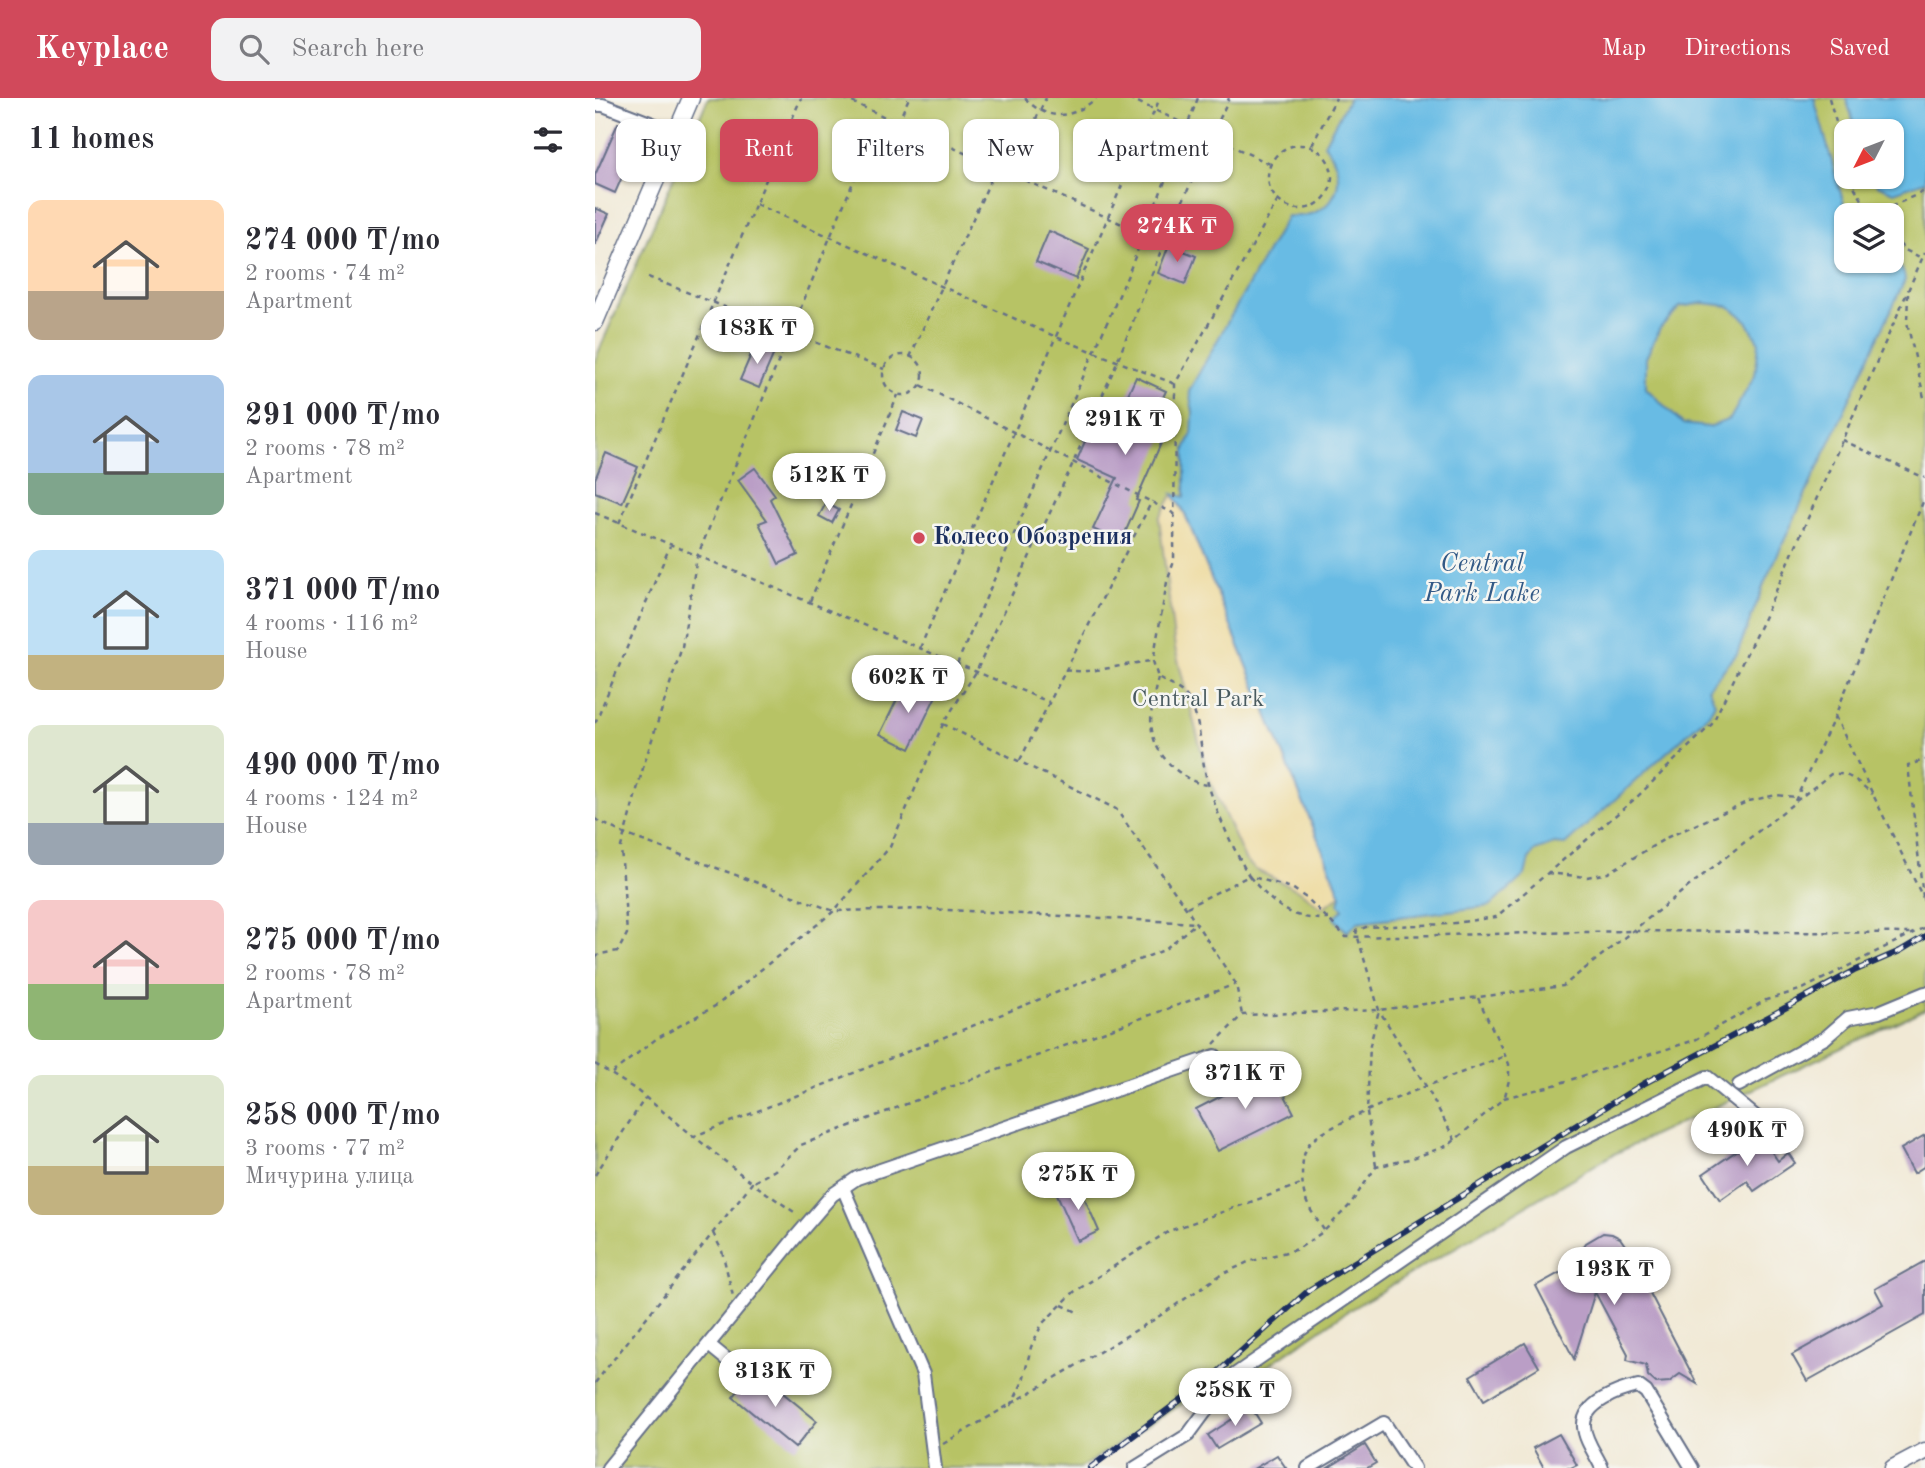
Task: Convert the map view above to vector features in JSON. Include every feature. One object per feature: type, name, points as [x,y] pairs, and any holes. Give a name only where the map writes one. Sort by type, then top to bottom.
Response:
[{"type":"main road","points":[[682,119],[691,98]]},
{"type":"main road","points":[[595,322],[655,182]]},
{"type":"main road","points":[[1893,1468],[1925,1451]]},
{"type":"street","points":[[595,105],[603,105],[641,119]]},
{"type":"street","points":[[1739,1085],[1825,1038],[1848,1018],[1879,1012],[1925,993]]},
{"type":"street","points":[[608,1468],[832,1195],[857,1178],[1215,1056],[1227,1081]]},
{"type":"street","points":[[1135,1468],[1188,1435],[1230,1378],[1566,1147],[1707,1077],[1762,1122]]},
{"type":"street","points":[[843,1188],[923,1374],[935,1468]]},
{"type":"street","points":[[709,1345],[742,1372]]},
{"type":"street","points":[[1602,1468],[1583,1424],[1587,1415],[1608,1396],[1622,1389],[1638,1386],[1646,1392],[1692,1468]]},
{"type":"street","points":[[1308,1468],[1384,1423],[1414,1468]]},
{"type":"path","points":[[619,523],[801,98]]},
{"type":"path","points":[[843,98],[891,119]]},
{"type":"path","points":[[899,119],[909,98]]},
{"type":"path","points":[[1025,98],[1040,111],[1057,116],[1071,115],[1096,98]]},
{"type":"path","points":[[1036,119],[1046,98]]},
{"type":"path","points":[[1129,98],[1173,119]]},
{"type":"path","points":[[920,648],[1160,98]]},
{"type":"path","points":[[1190,119],[1198,98]]},
{"type":"path","points":[[1219,119],[1229,98]]},
{"type":"path","points":[[1311,146],[1336,98]]},
{"type":"path","points":[[1829,98],[1835,119]]},
{"type":"path","points":[[595,958],[600,954],[618,951],[627,934],[621,847],[645,761],[682,647],[697,557],[881,115]]},
{"type":"path","points":[[1291,145],[1311,146],[1321,152],[1332,170],[1329,191],[1313,206],[1292,208],[1279,200],[1269,188],[1267,177],[1270,164],[1281,150],[1291,145]]},
{"type":"path","points":[[1233,147],[1270,164]]},
{"type":"path","points":[[910,356],[990,182]]},
{"type":"path","points":[[1030,182],[1164,243]]},
{"type":"path","points":[[957,664],[1094,353],[1165,182]]},
{"type":"path","points":[[612,1073],[656,1039],[717,1005],[834,911],[890,847],[943,724],[976,672],[1073,463],[1190,182]]},
{"type":"path","points":[[1898,203],[1925,191]]},
{"type":"path","points":[[1209,785],[1198,785],[1167,762],[1156,747],[1150,726],[1158,678],[1153,661],[1167,582],[1174,561],[1175,384],[1279,200]]},
{"type":"path","points":[[756,204],[1056,337],[1175,384]]},
{"type":"path","points":[[1904,249],[1922,258]]},
{"type":"path","points":[[1455,1140],[1379,1010],[1356,931],[1366,927],[1448,924],[1496,917],[1637,797],[1712,724],[1764,618],[1925,252]]},
{"type":"path","points":[[648,277],[884,369]]},
{"type":"path","points":[[1908,291],[1907,322],[1925,402]]},
{"type":"path","points":[[898,356],[910,356],[921,365],[921,385],[911,394],[898,395],[887,388],[884,369],[887,363],[898,356]]},
{"type":"path","points":[[921,385],[1175,514]]},
{"type":"path","points":[[810,603],[898,395]]},
{"type":"path","points":[[1841,440],[1925,478]]},
{"type":"path","points":[[1794,803],[1835,716],[1925,497]]},
{"type":"path","points":[[1019,761],[1152,501]]},
{"type":"path","points":[[595,513],[1049,702]]},
{"type":"path","points":[[595,723],[671,545]]},
{"type":"path","points":[[1065,670],[1093,672],[1116,665],[1153,661]]},
{"type":"path","points":[[1158,678],[1188,698],[1196,721],[1209,785],[1229,838],[1249,876],[1276,904],[1296,916],[1328,919]]},
{"type":"path","points":[[1835,716],[1924,901]]},
{"type":"path","points":[[943,724],[1116,809],[1236,985],[1242,1015]]},
{"type":"path","points":[[1924,901],[1907,765],[1925,760]]},
{"type":"path","points":[[1198,1061],[1242,1015],[1379,1010],[1563,986],[1831,775],[1837,773],[1856,779],[1874,796]]},
{"type":"path","points":[[1547,873],[1587,877],[1608,873],[1668,837],[1749,801],[1776,795],[1797,797]]},
{"type":"path","points":[[595,819],[624,834],[834,911],[929,909],[1196,923]]},
{"type":"path","points":[[1186,908],[1249,876],[1292,888],[1346,937],[1632,931],[1914,933]]},
{"type":"path","points":[[692,1137],[1164,950],[1196,923]]},
{"type":"path","points":[[933,1450],[1155,1319],[1219,1276],[1248,1262],[1298,1249],[1324,1231],[1349,1206],[1376,1167],[1449,1145],[1504,1098],[1551,1086],[1695,1040],[1766,1000],[1803,989],[1925,927]]},
{"type":"path","points":[[595,1383],[752,1183],[775,1170],[800,1144],[1236,985]]},
{"type":"path","points":[[1478,998],[1509,1064],[1509,1080],[1504,1098]]},
{"type":"path","points":[[1376,1167],[1367,1112],[1370,1045],[1379,1010]]},
{"type":"path","points":[[1324,1231],[1305,1197],[1302,1162],[1307,1145],[1321,1133],[1367,1112],[1505,1056]]},
{"type":"path","points":[[595,1064],[612,1073],[752,1183],[809,1222]]},
{"type":"path","points":[[595,1175],[645,1098]]},
{"type":"path","points":[[1011,1406],[1023,1381],[1031,1347],[1042,1324],[1074,1292],[1169,1230],[1304,1183]]},
{"type":"path","points":[[713,1232],[722,1251],[738,1309]]},
{"type":"path","points":[[1062,1304],[1077,1312]]},
{"type":"green space","name":"Central Park","points":[[708,98],[1925,98],[1925,1009],[1612,1155],[1346,1312],[1241,1384],[1190,1399],[1080,1468],[595,1468],[595,360],[672,182],[706,182],[706,119],[699,119]]},
{"type":"sand","points":[[1173,494],[1185,514],[1341,895],[1322,908],[1300,891],[1256,870],[1245,860],[1208,777],[1175,648],[1159,518]]},
{"type":"water","name":"Central Park Lake","points":[[1349,98],[1814,98],[1834,169],[1834,189],[1840,189],[1844,203],[1834,203],[1834,273],[1903,273],[1905,280],[1765,582],[1737,654],[1708,688],[1715,703],[1709,714],[1565,845],[1554,844],[1535,851],[1529,859],[1525,875],[1490,906],[1358,922],[1347,932],[1334,918],[1343,909],[1339,904],[1341,895],[1185,514],[1173,494],[1185,497],[1185,449],[1192,433],[1193,412],[1189,391],[1287,216],[1303,216],[1316,212],[1334,195],[1338,184],[1333,158],[1324,144]],"holes":[[[1703,303],[1729,306],[1747,321],[1759,343],[1755,375],[1730,419],[1709,427],[1683,424],[1646,388],[1646,358],[1660,328],[1680,307]]]},
{"type":"water","points":[[1846,98],[1925,98],[1925,181],[1904,188],[1904,119],[1852,119]]},
{"type":"building","points":[[616,128],[616,182],[620,182],[615,193],[595,184],[595,175]]},
{"type":"building","points":[[595,208],[609,214],[595,245]]},
{"type":"building","points":[[1049,231],[1089,249],[1076,279],[1036,262]]},
{"type":"building","points":[[1169,245],[1196,256],[1185,284],[1158,273]]},
{"type":"building","points":[[756,343],[775,351],[759,388],[740,380]]},
{"type":"building","points":[[1136,377],[1166,391],[1146,434],[1162,441],[1121,542],[1093,529],[1117,478],[1077,460],[1091,427],[1117,438],[1127,417],[1119,414]]},
{"type":"building","points":[[903,412],[923,420],[916,438],[896,430]]},
{"type":"building","points":[[606,453],[638,467],[622,503],[595,492],[595,479]]},
{"type":"building","points":[[755,468],[775,495],[770,499],[798,555],[779,564],[759,523],[767,520],[738,480]]},
{"type":"building","points":[[826,503],[839,510],[832,523],[819,516]]},
{"type":"building","points":[[906,681],[936,696],[910,749],[880,734]]},
{"type":"building","points":[[1272,1070],[1294,1113],[1218,1151],[1196,1109]]},
{"type":"building","points":[[1760,1135],[1778,1161],[1788,1153],[1795,1163],[1754,1191],[1747,1181],[1720,1200],[1703,1174]]},
{"type":"building","points":[[1925,1135],[1925,1166],[1914,1173],[1901,1149]]},
{"type":"building","points":[[1078,1183],[1099,1231],[1078,1241],[1056,1192]]},
{"type":"building","points":[[1603,1233],[1620,1238],[1629,1251],[1638,1254],[1640,1261],[1636,1266],[1697,1384],[1680,1374],[1669,1382],[1656,1383],[1648,1376],[1646,1365],[1627,1360],[1628,1354],[1595,1292],[1574,1359],[1536,1286],[1581,1261],[1580,1252],[1586,1243]]},
{"type":"building","points":[[1925,1261],[1925,1315],[1807,1381],[1792,1355],[1883,1304],[1875,1289]]},
{"type":"building","points":[[1525,1343],[1539,1367],[1484,1400],[1470,1376]]},
{"type":"building","points":[[755,1370],[817,1421],[795,1448],[733,1397]]},
{"type":"building","points":[[1251,1407],[1261,1423],[1217,1449],[1208,1435]]},
{"type":"building","points":[[1559,1434],[1577,1465],[1571,1468],[1544,1468],[1533,1448]]},
{"type":"building","points":[[1365,1445],[1376,1463],[1367,1468],[1328,1468]]},
{"type":"building","points":[[1277,1455],[1286,1468],[1255,1468]]},
{"type":"railway","points":[[1090,1468],[1218,1372],[1309,1290],[1643,1084],[1925,936]]},
{"type":"place","name":"Колесо Обозрения","points":[[919,538]]}]
